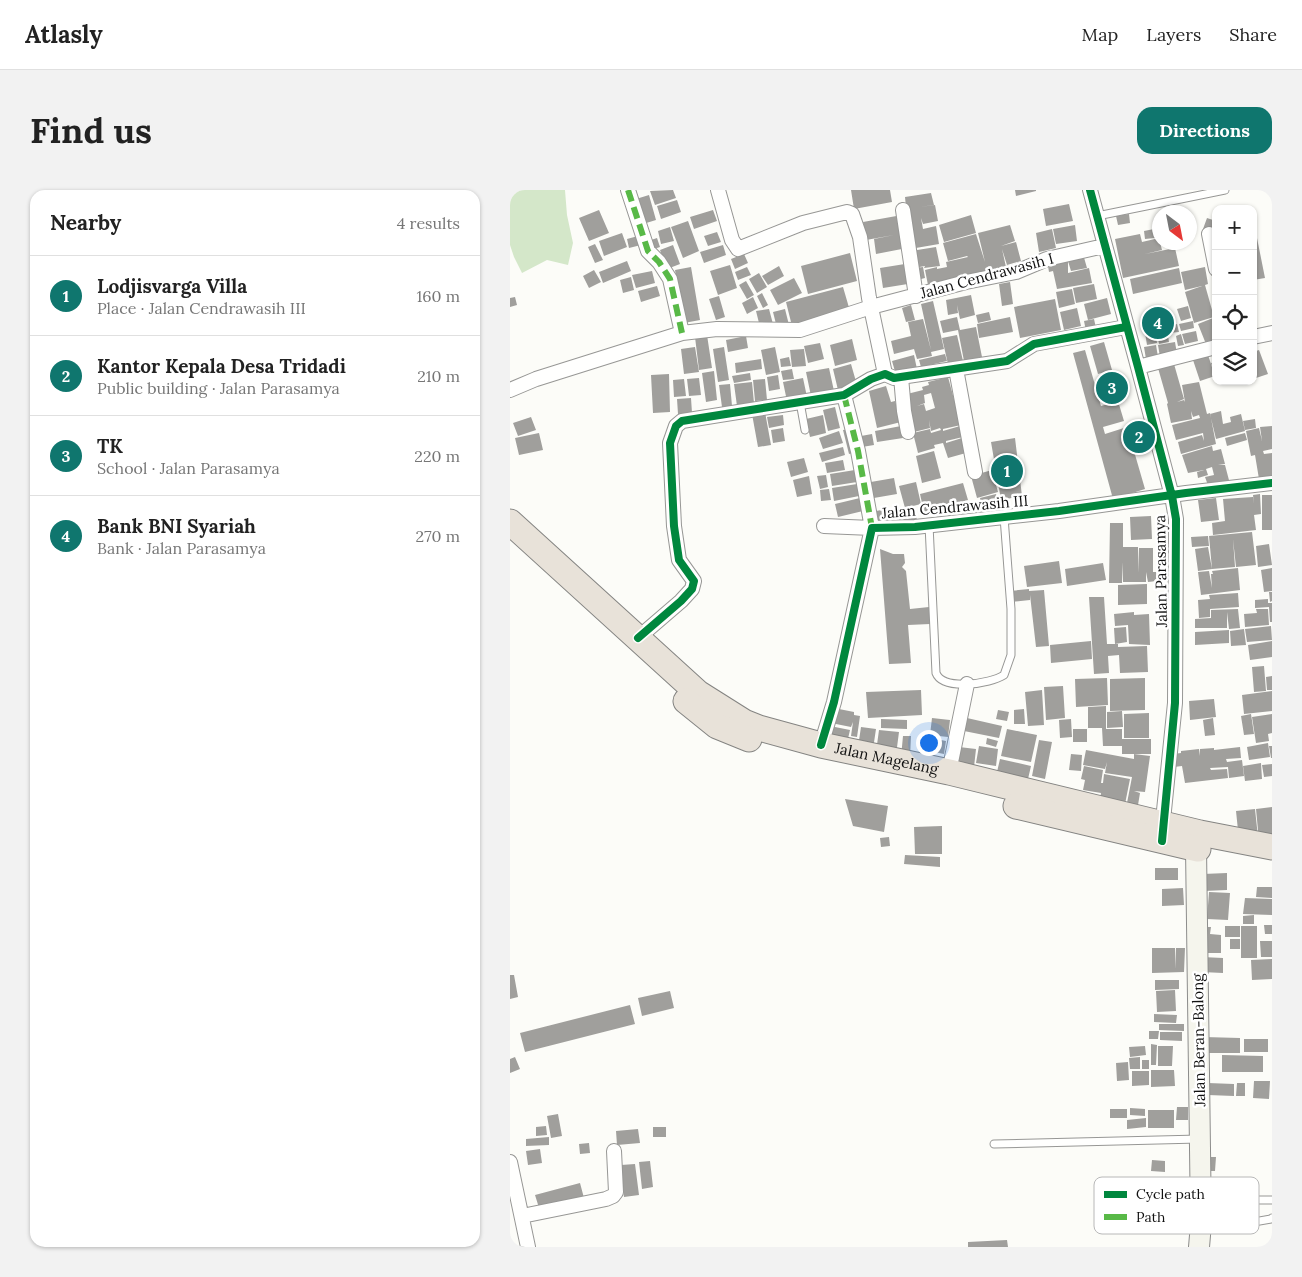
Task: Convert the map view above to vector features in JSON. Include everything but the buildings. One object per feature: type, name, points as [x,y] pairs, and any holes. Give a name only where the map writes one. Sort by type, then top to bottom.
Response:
[{"type":"highway","name":"Jalan Magelang","points":[[510,522],[698,693],[730,714],[759,728],[821,745],[949,772],[1272,863]]},
{"type":"highway","name":"Jalan Magelang","points":[[510,542],[691,706],[716,726],[750,740],[801,754],[1162,832]]},
{"type":"highway","name":"Jalan Magelang","points":[[1198,841],[1272,847]]},
{"type":"main road","name":"Jalan Beran-Balong","points":[[1198,841],[1200,1177]]},
{"type":"main road","name":"Jalan Beran-Balong","points":[[1199,1247],[1200,1234]]},
{"type":"street","points":[[628,190],[648,251],[659,262],[670,279],[682,333]]},
{"type":"street","points":[[718,190],[732,240],[738,249],[803,223],[847,212],[852,214],[860,237],[871,307],[885,374]]},
{"type":"street","name":"Jalan Parasamya","points":[[1090,190],[1172,496],[1176,529],[1175,703],[1162,832]]},
{"type":"street","points":[[903,210],[916,296]]},
{"type":"street","points":[[1208,234],[1212,252]]},
{"type":"street","name":"Jalan Cendrawasih I","points":[[510,390],[536,379],[682,333],[717,328],[800,330],[871,307],[1016,272],[1047,259],[1104,246]]},
{"type":"street","points":[[638,638],[681,601],[692,588],[694,580],[679,560],[674,526],[670,443],[676,426],[682,421],[844,394],[871,379],[885,374],[894,378],[1007,361],[1034,344],[1126,327]]},
{"type":"street","points":[[1257,336],[1272,333]]},
{"type":"street","points":[[1138,367],[1212,348]]},
{"type":"street","points":[[956,369],[975,472]]},
{"type":"street","points":[[901,377],[908,432]]},
{"type":"street","points":[[824,526],[872,528],[858,451],[844,394]]},
{"type":"street","name":"Jalan Cendrawasih III","points":[[821,745],[834,702],[872,528],[928,525],[1004,517],[1172,496],[1186,492],[1272,483]]},
{"type":"street","points":[[949,772],[967,684]]},
{"type":"street","points":[[522,1216],[613,1196],[616,1192],[614,1150]]},
{"type":"street","points":[[510,1162],[528,1247]]},
{"type":"lane","points":[[1096,216],[1224,190]]},
{"type":"lane","points":[[800,402],[805,430]]},
{"type":"lane","points":[[928,525],[936,673],[944,682],[967,684],[992,681],[1004,675],[1011,655],[1004,517]]},
{"type":"lane","points":[[994,1144],[1200,1139]]},
{"type":"lane","points":[[1259,1200],[1272,1200]]},
{"type":"lane","points":[[1259,1221],[1272,1218]]},
{"type":"green space","points":[[510,190],[565,190],[567,215],[573,243],[568,265],[547,260],[522,273],[510,245]]},
{"type":"marked path","points":[[628,190],[648,251],[659,262],[670,279],[682,333]]},
{"type":"marked path","points":[[844,395],[858,451],[872,528]]},
{"type":"cycle path","points":[[1090,190],[1172,496],[1176,519],[1175,703],[1162,841]]},
{"type":"cycle path","points":[[638,638],[681,601],[692,589],[694,581],[679,560],[674,526],[670,443],[676,426],[682,421],[844,395],[871,379],[885,374],[894,378],[1007,361],[1034,344],[1126,327]]},
{"type":"cycle path","points":[[821,745],[834,702],[872,528],[915,527],[1059,511],[1272,483]]},
{"type":"place","name":"Bank BNI Syariah","points":[[1158,323]]},
{"type":"place","name":"TK","points":[[1112,388]]},
{"type":"place","name":"Kantor Kepala Desa Tridadi","points":[[1139,437]]},
{"type":"place","name":"Lodjisvarga Villa","points":[[1007,471]]}]
